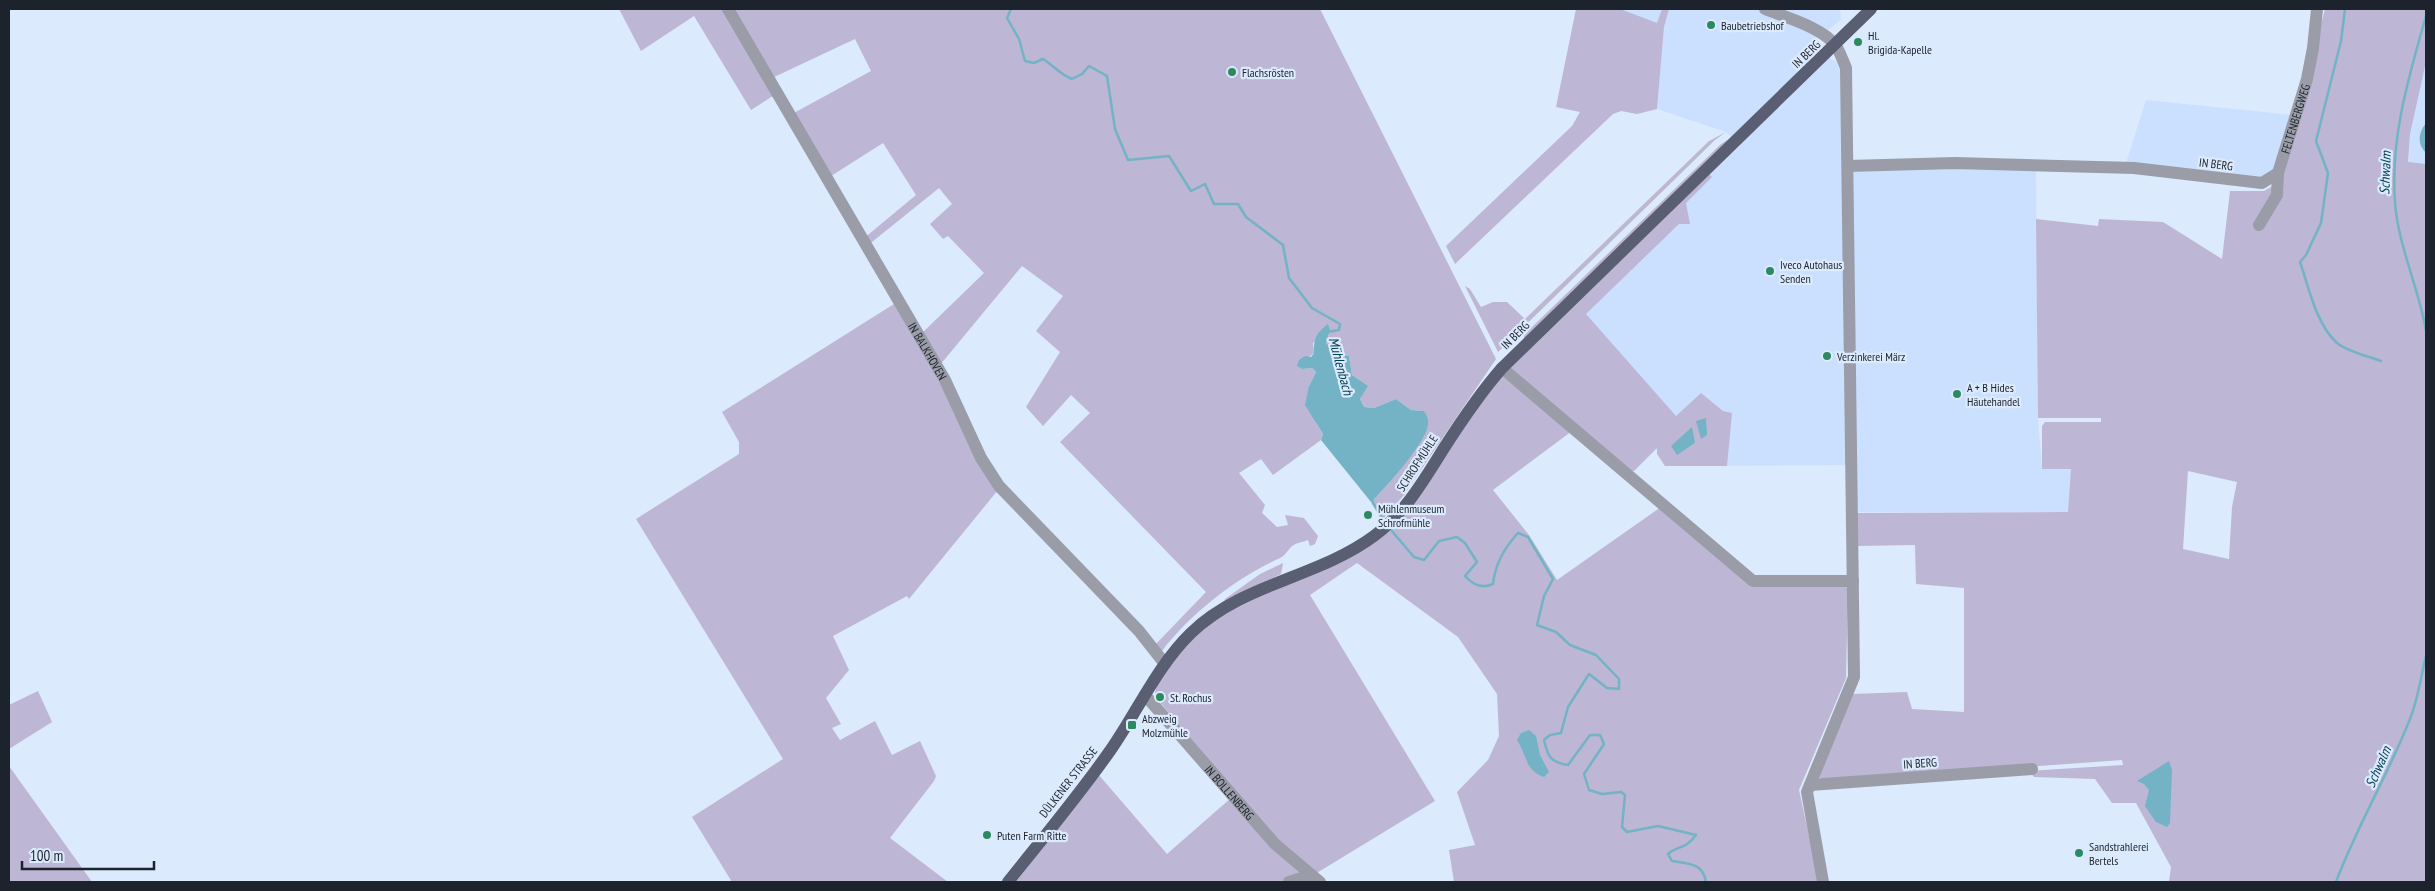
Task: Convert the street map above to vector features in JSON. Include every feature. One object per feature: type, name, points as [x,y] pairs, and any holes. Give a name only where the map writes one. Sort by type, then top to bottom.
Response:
[{"type":"main road","name":"IN BERG","points":[[1502,368],[1872,9]]},
{"type":"main road","name":"SCHROFMÜHLE","points":[[1165,664],[1191,633],[1220,610],[1252,592],[1350,552],[1376,535],[1413,497],[1459,424],[1502,368]]},
{"type":"main road","name":"DÜLKENER STRASSE","points":[[1008,882],[1102,762],[1165,664]]},
{"type":"street","name":"IN BALKHOVEN","points":[[728,9],[945,380],[981,458],[1000,486],[1139,631],[1165,664]]},
{"type":"street","points":[[1765,9],[1814,29],[1835,45]]},
{"type":"street","name":"FELTENBERGWEG","points":[[2259,224],[2277,194],[2278,173],[2307,79],[2313,48],[2317,9]]},
{"type":"street","name":"IN BERG","points":[[1823,882],[1807,800],[1810,785],[1854,677],[1846,68],[1835,45]]},
{"type":"street","name":"IN BERG","points":[[1848,166],[1955,163],[2134,168],[2262,183],[2278,173]]},
{"type":"street","name":"IN BERG","points":[[1502,368],[1753,581],[1853,581]]},
{"type":"street","name":"IN BOLLENBERG","points":[[1145,695],[1275,844],[1315,879]]},
{"type":"street","name":"IN BERG","points":[[1810,785],[2032,769]]},
{"type":"street","points":[[1289,882],[1315,879]]},
{"type":"shaded area","points":[[619,9],[1320,9],[1496,359],[1404,495],[1382,520],[1371,502],[1402,466],[1428,427],[1424,411],[1411,410],[1396,399],[1374,408],[1364,407],[1360,399],[1367,386],[1352,375],[1349,356],[1337,353],[1326,343],[1330,330],[1313,343],[1314,353],[1298,366],[1302,369],[1312,368],[1316,372],[1309,386],[1316,423],[1323,434],[1321,440],[1273,475],[1261,459],[1239,473],[1265,505],[1262,513],[1277,527],[1288,525],[1285,515],[1304,518],[1318,536],[1315,544],[1310,546],[1308,540],[1295,544],[1282,557],[1263,566],[1231,586],[1186,623],[1162,651],[1155,645],[1206,592],[1060,442],[1090,413],[1071,395],[1043,426],[1026,407],[1060,352],[1036,331],[1063,296],[1022,266],[940,365],[920,335],[984,273],[948,236],[943,239],[930,224],[952,204],[939,188],[867,246],[863,239],[916,195],[883,143],[828,178],[792,114],[871,71],[855,39],[772,78],[779,92],[751,110],[694,16],[641,51]]},
{"type":"shaded area","points":[[1576,9],[1620,9],[1657,23],[1662,9],[1669,9],[1664,27],[1657,109],[1637,114],[1621,111],[1613,114],[1455,264],[1446,246],[1572,126],[1580,112],[1556,107]]},
{"type":"shaded area","points":[[1620,9],[1840,9],[1841,20],[1814,41],[1825,55],[1836,62],[1840,70],[1845,167],[2036,169],[2038,418],[2042,468],[2072,469],[2068,512],[1856,512],[1855,465],[1665,466],[1586,314],[1688,215],[1685,196],[1740,145],[1726,132],[1657,109],[1664,27]]},
{"type":"shaded area","points":[[2325,9],[2426,9],[2426,62],[2410,134],[2408,162],[2426,164],[2426,882],[2169,882],[2171,867],[2136,803],[2112,803],[2095,779],[2034,777],[2029,771],[2123,765],[2122,760],[1823,782],[1819,777],[1852,694],[1907,692],[1912,709],[1964,712],[1964,588],[1916,584],[1915,545],[1857,546],[1856,513],[2068,512],[2071,469],[2042,469],[2042,426],[2045,422],[2101,422],[2101,418],[2038,418],[2036,219],[2098,226],[2099,219],[2163,222],[2222,259],[2230,191],[2264,191],[2280,182]],"holes":[[[2188,471],[2237,482],[2232,507],[2229,559],[2183,549]]]},
{"type":"shaded area","points":[[2426,62],[2426,167],[2408,165],[2410,134]]},
{"type":"shaded area","points":[[2146,100],[2294,115],[2276,172],[2261,182],[2125,166]]},
{"type":"shaded area","points":[[1726,132],[1715,140],[1498,352],[1465,286],[1470,289],[1481,307],[1493,302],[1507,302],[1525,319],[1709,141]]},
{"type":"shaded area","points":[[1729,139],[1524,340],[1524,336],[1532,327],[1721,144]]},
{"type":"shaded area","points":[[1709,174],[1712,177],[1686,203],[1690,224],[1679,224],[1586,314],[1676,416],[1701,393],[1723,411],[1732,413],[1727,466],[1665,466],[1657,454],[1657,448],[1634,471],[1626,471],[1509,370],[1517,358]]},
{"type":"shaded area","points":[[894,304],[941,380],[998,490],[909,599],[907,596],[833,636],[849,670],[826,698],[841,724],[832,728],[840,740],[875,721],[892,755],[920,741],[936,776],[890,838],[948,882],[732,882],[692,817],[783,759],[636,519],[739,454],[739,442],[722,412]]},
{"type":"shaded area","points":[[1502,376],[1572,431],[1493,490],[1529,535],[1557,580],[1661,507],[1751,584],[1843,584],[1848,589],[1846,678],[1799,790],[1819,882],[1454,882],[1449,850],[1475,845],[1457,792],[1488,760],[1499,736],[1497,694],[1458,637],[1357,563],[1310,595],[1435,801],[1315,874],[1278,842],[1158,700],[1155,693],[1157,682],[1178,652],[1218,615],[1377,540]]},
{"type":"shaded area","points":[[1283,563],[1281,574],[1234,596],[1224,603],[1225,599],[1260,574]]},
{"type":"shaded area","points":[[38,691],[52,722],[9,749],[9,705]]},
{"type":"shaded area","points":[[9,766],[92,882],[9,882]]},
{"type":"shaded area","points":[[1098,774],[1167,854],[1231,798],[1300,871],[1299,876],[1280,882],[1016,882]]},
{"type":"water","points":[[2426,123],[2426,153],[2421,146],[2420,138],[2421,131]]},
{"type":"water","points":[[1328,324],[1330,330],[1326,343],[1337,353],[1349,356],[1352,375],[1368,386],[1360,399],[1364,407],[1374,408],[1396,399],[1411,410],[1424,411],[1428,420],[1428,426],[1420,443],[1394,477],[1371,502],[1321,440],[1323,434],[1305,405],[1309,386],[1316,372],[1312,368],[1302,369],[1297,366],[1299,360],[1305,356],[1311,357],[1314,353],[1316,336]]},
{"type":"water","points":[[1706,418],[1707,435],[1701,439],[1696,421]]},
{"type":"water","points":[[1692,427],[1695,443],[1677,455],[1671,446]]},
{"type":"water","points":[[1529,730],[1536,736],[1540,755],[1549,772],[1544,777],[1533,771],[1530,767],[1517,740],[1521,733]]},
{"type":"water","points":[[2169,761],[2172,770],[2170,823],[2167,827],[2156,822],[2145,806],[2149,790],[2144,784],[2137,781]]},
{"type":"waterway","name":"Mühlenbach","points":[[1011,9],[1007,18],[1019,39],[1025,61],[1034,63],[1043,59],[1072,79],[1082,74],[1089,66],[1107,76],[1115,129],[1128,160],[1169,156],[1191,191],[1205,184],[1214,204],[1238,204],[1246,217],[1283,245],[1289,278],[1312,308],[1340,324],[1339,330],[1327,332]]},
{"type":"waterway","points":[[2345,9],[2341,41],[2316,141],[2328,173],[2321,223],[2306,255],[2300,262],[2318,316],[2330,335],[2337,343],[2347,349],[2381,361]]},
{"type":"waterway","name":"Schwalm","points":[[2426,16],[2402,108],[2395,154],[2394,178],[2395,202],[2400,235],[2419,299],[2426,331]]},
{"type":"waterway","name":"Mühlenbach","points":[[1372,498],[1382,518]]},
{"type":"waterway","name":"Mühlenbach","points":[[1391,530],[1414,557],[1424,560],[1439,541],[1457,537],[1465,543],[1477,562],[1465,576],[1474,584],[1481,586],[1493,584],[1501,557],[1518,533],[1528,537],[1553,579],[1544,596],[1537,625],[1556,632],[1570,645],[1596,655],[1619,679],[1619,689],[1607,688],[1589,674],[1568,707],[1561,733],[1550,735],[1544,740],[1549,755],[1557,762],[1568,765],[1590,735],[1600,735],[1604,744],[1584,774],[1589,790],[1602,794],[1621,792],[1625,795],[1622,827],[1627,832],[1658,826],[1696,835],[1688,843],[1668,854],[1672,861],[1689,864],[1698,868],[1702,871],[1706,882]]},
{"type":"waterway","name":"Schwalm","points":[[2336,882],[2410,719],[2426,656]]},
{"type":"place","name":"Baubetriebshof","points":[[1711,25]]},
{"type":"place","name":"Hl. Brigida-Kapelle","points":[[1858,42]]},
{"type":"place","name":"Flachsrösten","points":[[1232,72]]},
{"type":"place","name":"Iveco Autohaus Senden","points":[[1770,271]]},
{"type":"place","name":"Verzinkerei März","points":[[1827,356]]},
{"type":"place","name":"A + B Hides Häutehandel","points":[[1957,394]]},
{"type":"place","name":"Mühlenmuseum Schrofmühle","points":[[1368,515]]},
{"type":"place","name":"St. Rochus","points":[[1160,697]]},
{"type":"place","name":"Abzweig Molzmühle","points":[[1132,725]]},
{"type":"place","name":"Puten Farm Ritte","points":[[987,835]]},
{"type":"place","name":"Sandstrahlerei Bertels","points":[[2079,853]]}]
